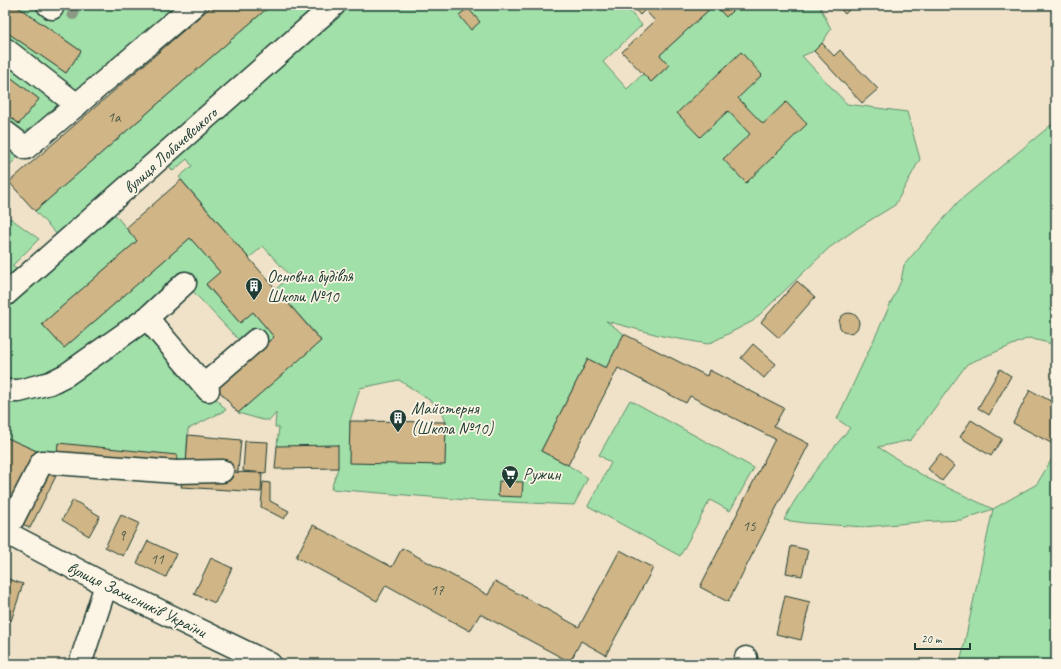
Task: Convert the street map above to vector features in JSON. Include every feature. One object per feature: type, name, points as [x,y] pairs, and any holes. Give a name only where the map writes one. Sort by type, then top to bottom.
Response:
[{"type":"street","points":[[5,132],[26,148],[194,5]]},
{"type":"street","name":"вулиця Лобачевського","points":[[5,296],[334,5]]},
{"type":"street","points":[[5,49],[76,105]]},
{"type":"street","points":[[5,391],[19,391],[50,383],[66,375],[147,318],[185,283]]},
{"type":"street","points":[[147,318],[206,388],[256,340]]},
{"type":"street","points":[[9,525],[42,462],[176,472],[222,471]]},
{"type":"street","name":"вулиця Захисників України","points":[[9,525],[106,585],[270,664]]},
{"type":"street","points":[[80,664],[106,585]]},
{"type":"green space","points":[[15,5],[119,5],[123,8],[125,5],[194,5],[30,144],[5,170],[5,113],[19,124],[39,99],[5,73],[5,31],[66,73],[81,51]]},
{"type":"green space","points":[[271,5],[624,5],[642,25],[603,62],[627,89],[643,74],[651,82],[669,66],[660,55],[714,5],[726,16],[740,5],[819,5],[831,29],[822,43],[814,51],[802,56],[847,104],[907,112],[920,159],[895,205],[859,227],[829,248],[753,321],[708,344],[662,336],[606,321],[624,334],[606,368],[588,359],[541,451],[568,465],[588,478],[574,505],[467,500],[331,489],[338,468],[277,446],[279,427],[275,427],[276,413],[270,420],[263,420],[238,413],[321,340],[276,289],[290,276],[263,246],[249,258],[179,177],[192,166],[187,159],[173,171],[162,158],[107,205],[137,241],[42,324],[64,348],[190,238],[220,272],[206,285],[240,323],[253,312],[274,337],[253,355],[185,283],[147,318],[226,410],[188,429],[186,465],[39,452],[5,437],[5,295],[15,286],[5,279],[5,225],[10,218],[39,239],[12,266],[26,276],[64,242],[35,211]],"holes":[[[399,380],[440,407],[446,422],[350,463],[350,421],[360,388]]]},
{"type":"green space","points":[[1056,121],[1056,345],[1029,338],[967,364],[911,440],[878,447],[927,478],[993,509],[961,520],[864,527],[784,520],[798,495],[850,428],[837,419],[901,281],[904,265],[958,202]]},
{"type":"green space","points":[[630,400],[754,468],[730,511],[710,500],[680,556],[588,506],[611,463],[599,455]]},
{"type":"green space","points":[[1056,452],[1056,664],[960,664],[993,509],[1037,484]]},
{"type":"building","points":[[5,5],[15,5],[81,51],[66,73],[5,31]]},
{"type":"building","points":[[213,5],[271,5],[35,211],[9,182]]},
{"type":"building","points":[[631,5],[714,5],[660,55],[669,65],[651,82],[622,52],[655,21],[645,10],[640,15]]},
{"type":"building","points":[[715,5],[738,5],[726,17]]},
{"type":"building","points":[[837,5],[854,5],[845,14]]},
{"type":"building","points":[[468,8],[480,22],[471,30],[459,15]]},
{"type":"building","points":[[822,43],[834,56],[840,50],[878,89],[862,103],[814,51]]},
{"type":"building","points":[[741,52],[762,75],[738,98],[763,124],[786,102],[807,124],[746,183],[723,159],[750,134],[728,111],[700,137],[677,113]]},
{"type":"building","points":[[5,73],[39,99],[19,124],[5,113]]},
{"type":"building","name":"Основна будівля Школи №10","points":[[181,180],[321,341],[238,413],[216,387],[274,337],[253,312],[240,323],[206,284],[220,272],[190,238],[64,348],[42,324],[137,241],[126,228]]},
{"type":"building","points":[[797,281],[815,297],[779,338],[761,322]]},
{"type":"building","points":[[849,313],[856,316],[859,323],[856,330],[849,333],[842,330],[839,323],[842,316]]},
{"type":"building","points":[[624,334],[707,376],[709,370],[784,408],[774,426],[809,444],[728,602],[700,587],[775,439],[690,396],[686,403],[618,368],[568,465],[541,451],[588,359],[606,368]]},
{"type":"building","points":[[753,344],[776,364],[764,378],[741,358]]},
{"type":"building","points":[[1000,369],[1011,376],[989,415],[978,408]]},
{"type":"building","points":[[1030,390],[1056,404],[1056,439],[1053,444],[1013,423]]},
{"type":"building","points":[[971,420],[1002,439],[991,456],[960,437]]},
{"type":"building","name":"Майстерня (Школа №10)","points":[[350,421],[446,422],[445,465],[349,463]]},
{"type":"building","points":[[188,435],[241,440],[238,471],[186,465]]},
{"type":"building","points":[[5,437],[39,452],[5,515]]},
{"type":"building","points":[[245,441],[268,442],[266,473],[243,471]]},
{"type":"building","points":[[58,443],[177,455],[176,472],[56,462]]},
{"type":"building","points":[[338,445],[338,468],[275,469],[277,446]]},
{"type":"building","points":[[940,454],[954,466],[942,481],[928,469]]},
{"type":"building","points":[[45,469],[57,474],[30,528],[19,522]]},
{"type":"building","points":[[227,472],[262,473],[261,492],[181,487],[183,476]]},
{"type":"building","name":"Ружин","points":[[499,481],[523,482],[522,497],[498,496]]},
{"type":"building","points":[[263,482],[270,483],[270,501],[289,511],[284,519],[261,507]]},
{"type":"building","points":[[73,500],[100,516],[89,536],[62,520]]},
{"type":"building","points":[[121,515],[139,523],[123,556],[105,547]]},
{"type":"building","points":[[313,525],[392,567],[402,548],[488,595],[495,581],[579,627],[620,550],[653,568],[606,655],[581,641],[570,662],[480,614],[470,631],[386,585],[377,601],[296,557]]},
{"type":"building","points":[[148,541],[176,554],[166,577],[137,563]]},
{"type":"building","points":[[791,546],[808,550],[802,576],[786,573]]},
{"type":"building","points":[[211,558],[232,568],[215,603],[194,594]]},
{"type":"building","points":[[5,578],[23,584],[11,621],[5,619]]},
{"type":"building","points":[[785,596],[810,602],[801,640],[776,634]]},
{"type":"place","name":"Основна будівля Школи №10","points":[[254,301]]},
{"type":"place","name":"Майстерня (Школа №10)","points":[[398,433]]},
{"type":"place","name":"Ружин","points":[[510,489]]}]
